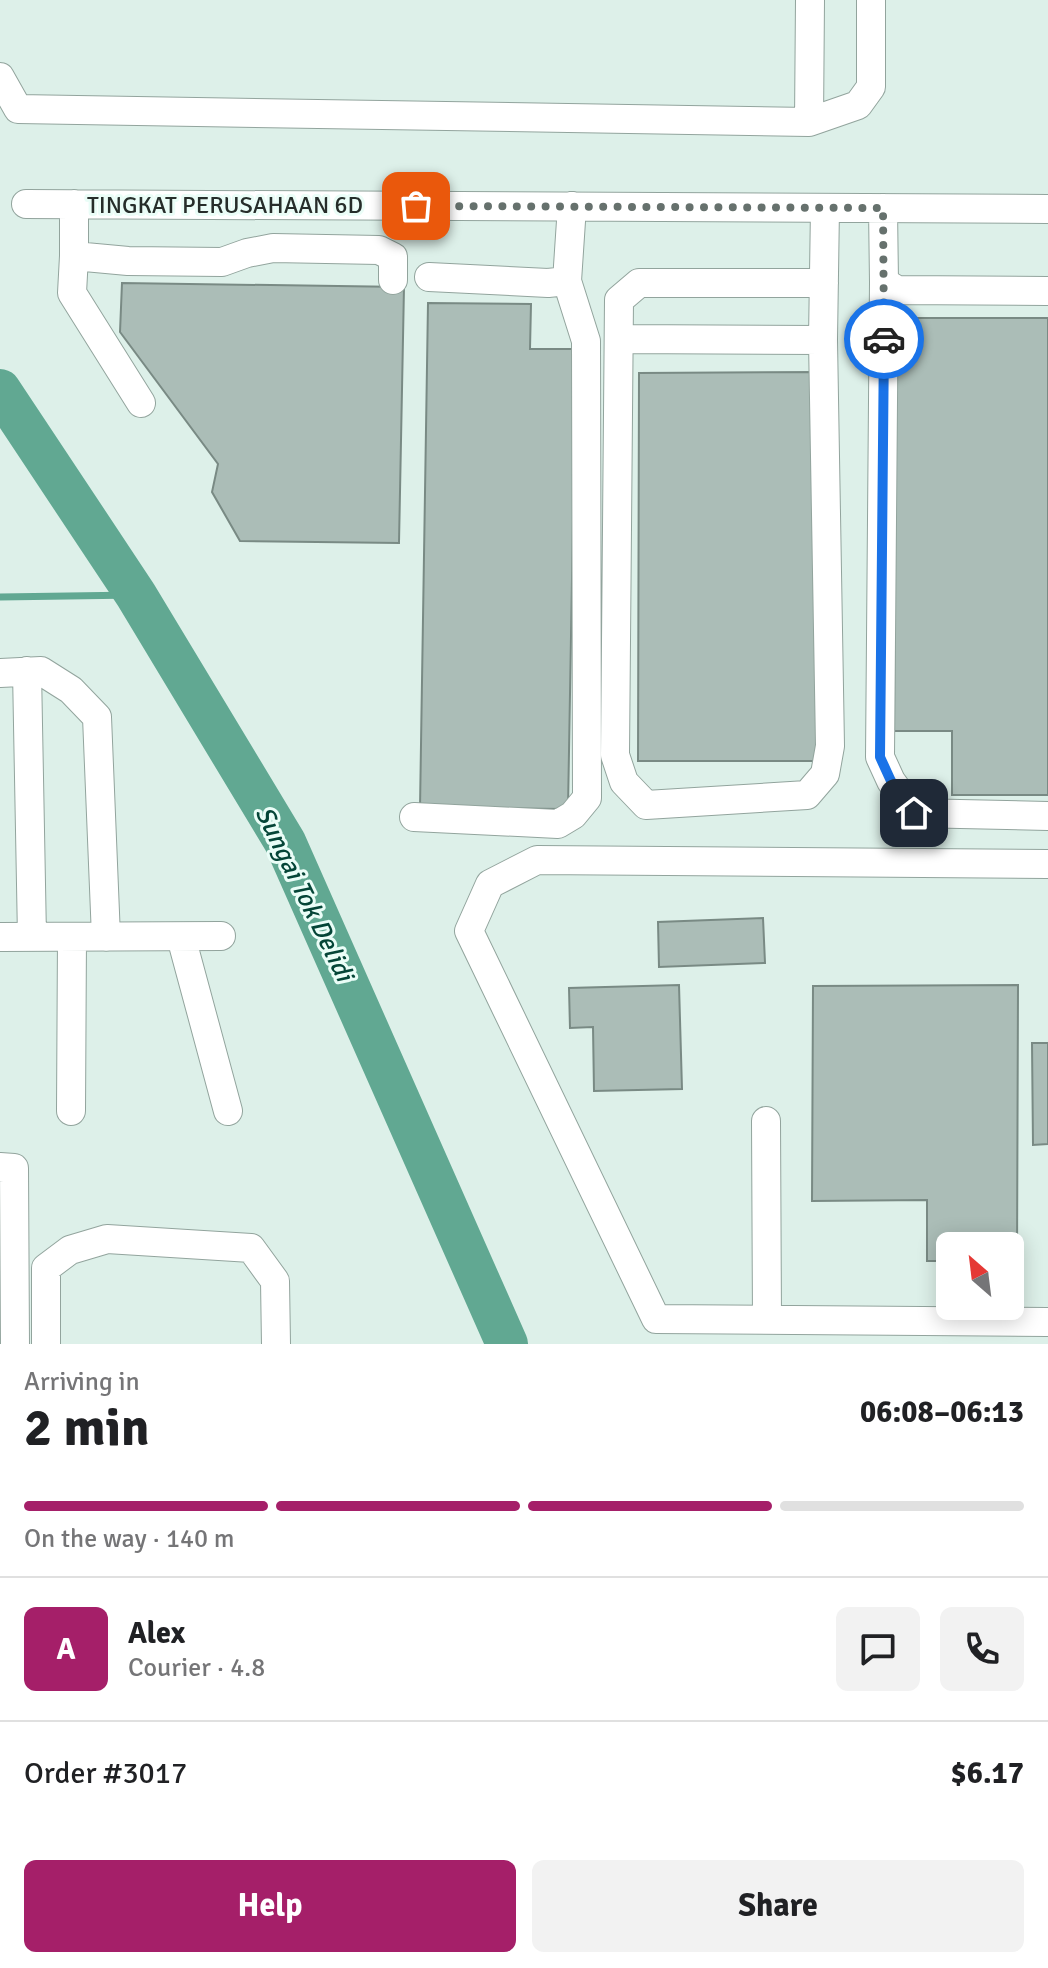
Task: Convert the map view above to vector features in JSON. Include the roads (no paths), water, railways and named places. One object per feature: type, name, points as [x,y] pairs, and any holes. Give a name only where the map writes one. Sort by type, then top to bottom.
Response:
[{"type":"street","points":[[809,122],[810,0]]},
{"type":"street","points":[[0,77],[18,109],[809,122],[858,105],[871,87],[871,0]]},
{"type":"street","name":"TINGKAT PERUSAHAAN 6D","points":[[26,204],[1048,209]]},
{"type":"street","points":[[74,204],[72,293],[141,403]]},
{"type":"street","points":[[414,817],[558,824],[573,815],[587,798],[586,341],[567,281],[572,206]]},
{"type":"street","points":[[824,283],[639,283],[619,300],[615,755],[624,782],[646,805],[807,795],[825,774],[830,746],[823,340],[824,283],[825,208]]},
{"type":"street","points":[[883,208],[880,757],[891,781],[914,813],[1048,816]]},
{"type":"street","points":[[74,256],[128,261],[222,262],[273,248],[379,250],[393,257],[393,280]]},
{"type":"street","points":[[429,277],[548,283],[567,281]]},
{"type":"street","points":[[884,282],[897,290],[1048,291]]},
{"type":"street","points":[[619,339],[823,340]]},
{"type":"street","points":[[32,937],[14,672],[41,671],[71,690],[97,717],[106,937]]},
{"type":"street","points":[[1048,864],[537,860],[490,884],[469,931],[654,1316],[660,1320],[1048,1322]]},
{"type":"street","points":[[0,937],[221,936]]},
{"type":"street","points":[[71,1111],[72,937]]},
{"type":"street","points":[[181,937],[228,1111]]},
{"type":"street","points":[[766,1121],[767,1320]]},
{"type":"street","points":[[0,1167],[14,1168],[15,1344]]},
{"type":"street","points":[[46,1344],[46,1268],[70,1250],[107,1239],[251,1248],[275,1281],[276,1344]]},
{"type":"waterway","name":"Sungai Tok Delidi","points":[[0,390],[136,595],[285,842],[507,1344]]},
{"type":"waterway","points":[[0,597],[136,595]]}]
